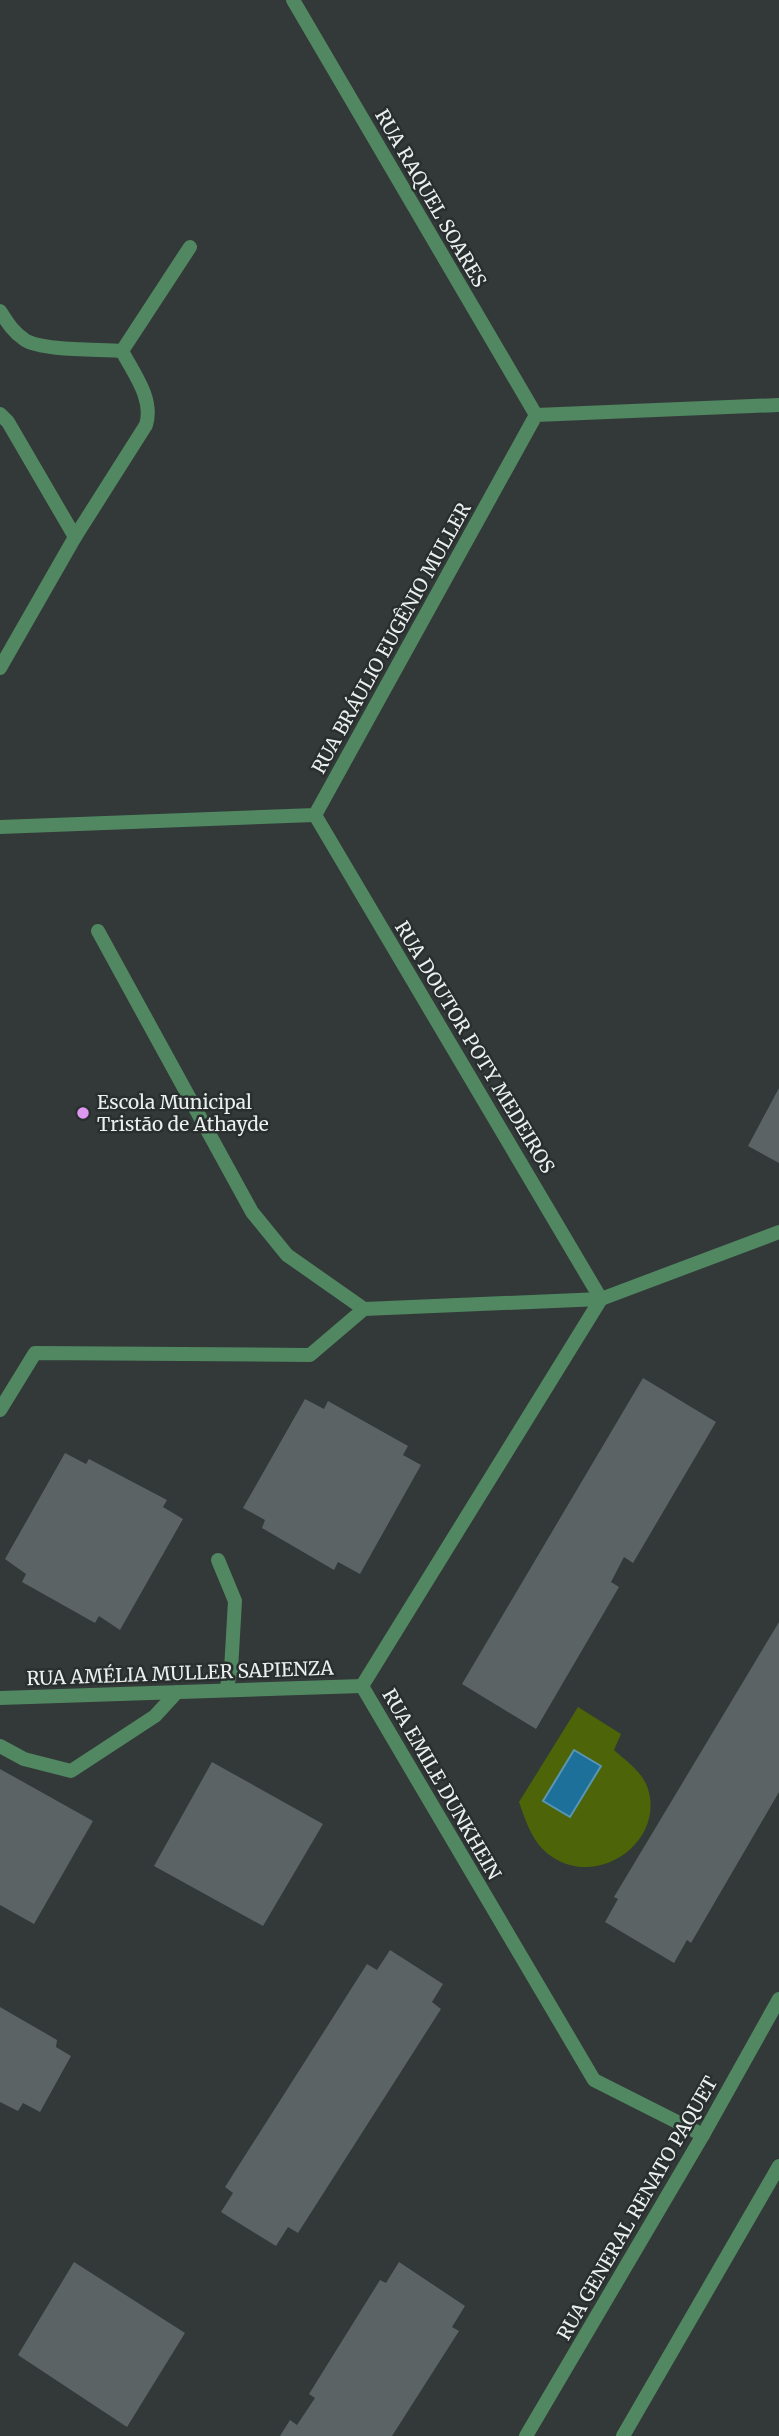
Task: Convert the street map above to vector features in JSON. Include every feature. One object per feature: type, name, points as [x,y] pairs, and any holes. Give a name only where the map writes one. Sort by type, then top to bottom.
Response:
[{"type":"street","name":"RUA RAQUEL SOARES","points":[[293,0],[536,415]]},
{"type":"street","points":[[122,351],[190,247]]},
{"type":"street","points":[[0,311],[14,332],[28,342],[43,346],[122,351]]},
{"type":"street","points":[[0,668],[75,537],[146,425],[150,412],[146,397],[122,351]]},
{"type":"street","points":[[536,415],[779,405]]},
{"type":"street","points":[[0,414],[8,422],[75,537]]},
{"type":"street","name":"RUA BRÁULIO EUGÊNIO MULLER","points":[[316,815],[536,415]]},
{"type":"street","points":[[0,827],[316,815]]},
{"type":"street","name":"RUA DOUTOR POTY MEDEIROS","points":[[316,815],[601,1299]]},
{"type":"street","points":[[98,931],[252,1212],[287,1255],[365,1308],[601,1299],[779,1232]]},
{"type":"street","name":"RUA EMILE DUNKHEIN","points":[[601,1299],[362,1686],[594,2080],[703,2136]]},
{"type":"street","points":[[0,1410],[35,1353],[310,1355],[365,1308]]},
{"type":"street","points":[[218,1560],[235,1601],[231,1670],[226,1690]]},
{"type":"street","name":"RUA AMÉLIA MULLER SAPIENZA","points":[[0,1698],[362,1686]]},
{"type":"street","points":[[0,1746],[24,1759],[71,1771],[156,1716],[177,1692]]},
{"type":"street","name":"RUA GENERAL RENATO PAQUET","points":[[526,2436],[703,2136],[779,1999]]},
{"type":"street","points":[[622,2436],[779,2166]]},
{"type":"green space","points":[[578,1707],[621,1734],[614,1750],[641,1775],[647,1786],[651,1806],[647,1825],[638,1841],[624,1854],[608,1863],[589,1867],[570,1865],[545,1851],[531,1832],[519,1802]]},
{"type":"water","points":[[574,1750],[601,1766],[570,1817],[543,1801]]},
{"type":"building","points":[[779,1088],[779,1163],[748,1146]]},
{"type":"building","points":[[643,1378],[716,1422],[633,1563],[624,1557],[611,1582],[619,1587],[536,1729],[462,1684]]},
{"type":"building","points":[[305,1399],[324,1409],[328,1401],[408,1446],[403,1455],[421,1465],[360,1574],[338,1562],[334,1570],[262,1528],[265,1520],[243,1508]]},
{"type":"building","points":[[65,1453],[86,1464],[89,1459],[167,1500],[163,1507],[183,1519],[120,1630],[99,1616],[95,1623],[22,1582],[26,1574],[5,1559]]},
{"type":"building","points":[[779,1622],[779,1792],[691,1943],[687,1940],[674,1963],[605,1922],[618,1899],[614,1897]]},
{"type":"building","points":[[212,1762],[323,1824],[263,1926],[154,1866]]},
{"type":"building","points":[[0,1769],[93,1821],[34,1924],[0,1905]]},
{"type":"building","points":[[390,1950],[443,1984],[432,2002],[441,2009],[298,2233],[288,2227],[276,2246],[221,2212],[233,2193],[225,2187],[367,1964],[377,1970]]},
{"type":"building","points":[[0,2007],[57,2040],[56,2047],[71,2056],[40,2112],[23,2103],[18,2111],[0,2102]]},
{"type":"building","points":[[74,2262],[185,2333],[127,2427],[18,2355]]},
{"type":"building","points":[[399,2262],[465,2306],[452,2327],[459,2331],[392,2436],[280,2436],[290,2420],[297,2425],[315,2398],[309,2394],[380,2280],[386,2283]]},
{"type":"place","name":"Escola Municipal Tristão de Athayde","points":[[83,1113]]}]
